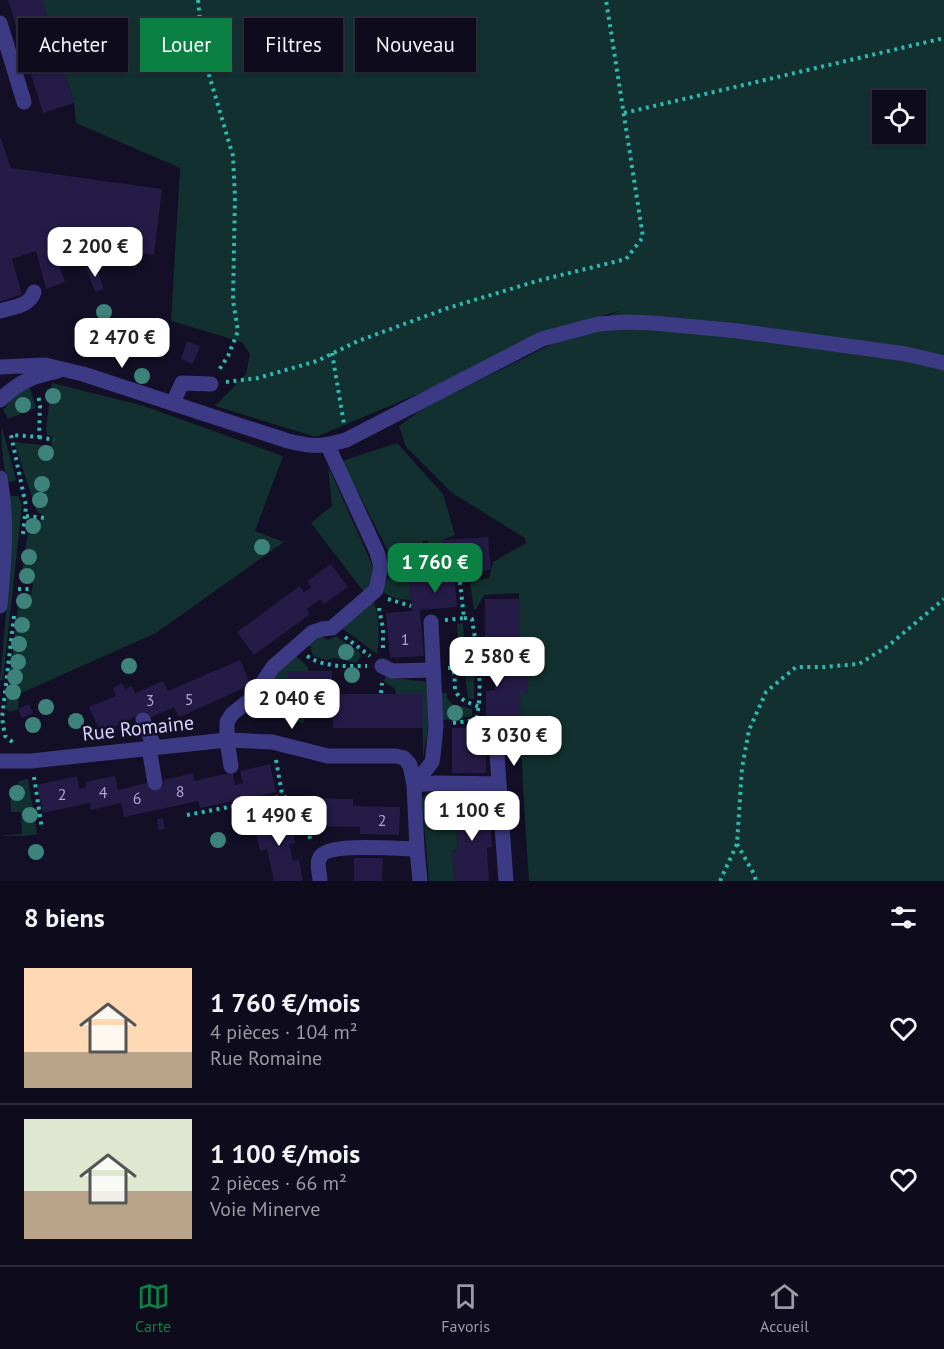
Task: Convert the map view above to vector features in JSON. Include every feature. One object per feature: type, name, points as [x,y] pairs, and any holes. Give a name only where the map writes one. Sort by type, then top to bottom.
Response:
[{"type":"street","points":[[0,23],[24,102]]},
{"type":"street","points":[[0,311],[28,302],[33,298],[34,292]]},
{"type":"street","points":[[0,367],[45,365],[83,374],[288,441],[308,446],[328,446],[346,440],[542,339],[598,324],[654,323],[738,332],[894,352],[944,363]]},
{"type":"street","points":[[0,400],[13,387],[27,379],[62,370]]},
{"type":"street","points":[[173,403],[182,383],[211,384]]},
{"type":"street","points":[[231,766],[227,722],[232,714],[252,698],[273,667],[313,633],[333,628],[377,583],[381,567],[377,552],[328,446]]},
{"type":"street","points":[[0,478],[5,540],[0,606]]},
{"type":"street","points":[[414,785],[432,762],[436,726],[431,622]]},
{"type":"street","points":[[382,666],[392,671],[432,670]]},
{"type":"street","points":[[143,720],[152,748],[155,783]]},
{"type":"street","name":"Rue Romaine","points":[[0,761],[31,761],[227,740],[272,742],[328,756],[404,758],[410,765],[414,785],[420,881]]},
{"type":"street","points":[[497,753],[506,881]]},
{"type":"street","points":[[414,785],[499,784]]},
{"type":"street","points":[[320,881],[318,862],[320,856],[327,851],[341,848],[417,849]]},
{"type":"path","points":[[198,0],[207,68],[233,156],[235,197],[233,300],[238,332],[228,356],[211,384]]},
{"type":"path","points":[[211,384],[258,378],[317,360],[358,341],[448,308],[537,281],[626,259],[643,237],[606,0]]},
{"type":"path","points":[[624,113],[944,38]]},
{"type":"path","points":[[332,353],[346,440]]},
{"type":"path","points":[[39,437],[54,440]]},
{"type":"path","points":[[26,516],[45,518]]},
{"type":"path","points":[[377,583],[393,570],[415,563],[426,540]]},
{"type":"path","points":[[459,573],[465,618]]},
{"type":"path","points":[[377,583],[385,597],[411,606]]},
{"type":"path","points":[[377,583],[383,629],[382,666]]},
{"type":"path","points":[[17,589],[32,589]]},
{"type":"path","points":[[720,881],[737,844],[742,768],[750,730],[766,692],[795,667],[859,664],[888,645],[944,599]]},
{"type":"path","points":[[431,622],[465,618],[472,620],[478,654],[479,707],[476,720],[482,728]]},
{"type":"path","points":[[333,628],[382,666]]},
{"type":"path","points":[[298,646],[315,661],[336,666],[382,666]]},
{"type":"path","points":[[432,670],[452,668],[455,674],[455,691],[462,699],[479,707]]},
{"type":"path","points":[[436,726],[476,720]]},
{"type":"path","points":[[272,742],[282,794],[302,804],[309,838],[320,856]]},
{"type":"path","points":[[187,815],[276,798],[282,794]]},
{"type":"path","points":[[737,844],[756,881]]},
{"type":"green space","points":[[42,0],[944,0],[944,881],[529,881],[520,690],[522,693],[528,692],[528,645],[520,645],[519,593],[484,595],[474,609],[470,583],[489,578],[493,562],[526,543],[525,538],[452,493],[406,447],[399,426],[425,407],[619,311],[529,338],[425,391],[316,437],[215,406],[246,374],[250,354],[242,342],[171,321],[180,168],[76,123],[74,103],[64,72],[128,72],[128,18],[48,18]]},
{"type":"green space","points":[[52,383],[144,406],[283,456],[255,531],[284,542],[156,633],[19,694],[18,709],[9,712],[6,708],[19,598],[21,594],[31,594],[33,584],[21,580],[29,524],[31,521],[41,521],[42,514],[37,512],[14,442],[51,446],[52,437],[47,435],[46,428]]},
{"type":"green space","points":[[29,385],[36,408],[8,419],[3,410],[13,397]]},
{"type":"green space","points":[[2,427],[16,480],[7,483],[2,448]]},
{"type":"green space","points":[[397,443],[443,494],[455,535],[442,540],[445,574],[409,577],[411,600],[394,598],[381,590],[391,575],[418,565],[428,540],[423,541],[415,561],[389,567],[387,549],[342,461]]},
{"type":"green space","points":[[328,466],[374,569],[374,583],[364,592],[311,523],[332,506]]},
{"type":"green space","points":[[9,496],[18,496],[22,505],[3,680],[0,680],[10,568]]},
{"type":"green space","points":[[372,598],[379,625],[377,654],[342,628]]},
{"type":"green space","points":[[463,623],[465,650],[474,656],[474,699],[468,699],[465,675],[460,669],[457,624]]},
{"type":"green space","points":[[321,636],[328,640],[336,636],[359,652],[361,656],[356,663],[335,658],[326,660],[313,656],[309,643]]},
{"type":"green space","points":[[295,655],[308,667],[308,671],[287,671],[287,705],[309,705],[303,723],[278,716],[246,713],[279,668]]},
{"type":"green space","points":[[385,677],[428,682],[429,723],[423,758],[422,694],[396,694],[395,689],[384,682]]},
{"type":"green space","points":[[439,693],[447,693],[447,698],[452,704],[472,709],[472,716],[443,720]]},
{"type":"green space","points":[[28,779],[37,834],[6,836],[22,834],[21,812],[11,812],[10,791],[20,781]]},
{"type":"green space","points":[[433,791],[488,793],[489,802],[455,805],[458,850],[452,851],[455,881],[429,881],[422,799]]},
{"type":"building","points":[[8,0],[42,0],[48,18],[18,18],[18,32]]},
{"type":"building","points":[[30,72],[64,72],[74,103],[43,113]]},
{"type":"building","points":[[0,136],[11,168],[162,189],[154,255],[98,247],[96,262],[56,257],[65,282],[46,289],[36,251],[12,259],[22,294],[0,302]]},
{"type":"building","points":[[95,264],[104,289],[95,292],[86,267]]},
{"type":"building","points":[[187,341],[200,346],[193,364],[181,359]]},
{"type":"building","points":[[488,537],[491,570],[454,573],[457,607],[420,610],[424,656],[390,658],[386,613],[412,611],[409,577],[445,574],[442,540]]},
{"type":"building","points":[[331,564],[348,587],[324,604],[320,599],[307,609],[310,614],[254,655],[237,632],[300,586],[304,592],[311,587],[307,581]]},
{"type":"building","points":[[485,599],[520,599],[520,645],[528,645],[528,693],[522,693],[520,690],[520,736],[486,736],[486,773],[452,773],[452,728],[486,728],[486,691],[495,690],[495,645],[485,645]]},
{"type":"building","points":[[240,660],[251,685],[179,717],[174,707],[147,719],[144,713],[101,733],[89,707],[116,696],[113,688],[122,683],[125,689],[132,686],[135,693],[163,681],[168,691]]},
{"type":"building","points":[[287,671],[332,671],[332,694],[423,694],[423,728],[333,728],[332,705],[287,705]]},
{"type":"building","points":[[29,704],[33,713],[22,718],[18,709]]},
{"type":"building","points":[[270,764],[276,792],[200,808],[198,801],[124,817],[121,803],[91,810],[90,803],[43,813],[37,785],[77,776],[79,789],[86,787],[85,782],[115,776],[118,790],[147,783],[149,789],[164,786],[163,780],[193,773],[194,781],[233,772],[235,785],[243,783],[240,771]]},
{"type":"building","points":[[313,798],[353,799],[353,806],[400,807],[399,835],[360,834],[360,827],[313,826]]},
{"type":"building","points":[[489,802],[492,847],[487,848],[489,881],[455,881],[452,851],[458,850],[455,805]]},
{"type":"building","points":[[289,814],[295,843],[289,844],[293,861],[299,859],[303,881],[274,881],[267,849],[260,851],[253,821]]},
{"type":"building","points":[[163,818],[165,829],[158,830],[157,819]]},
{"type":"building","points":[[354,858],[383,858],[382,881],[354,881]]}]
